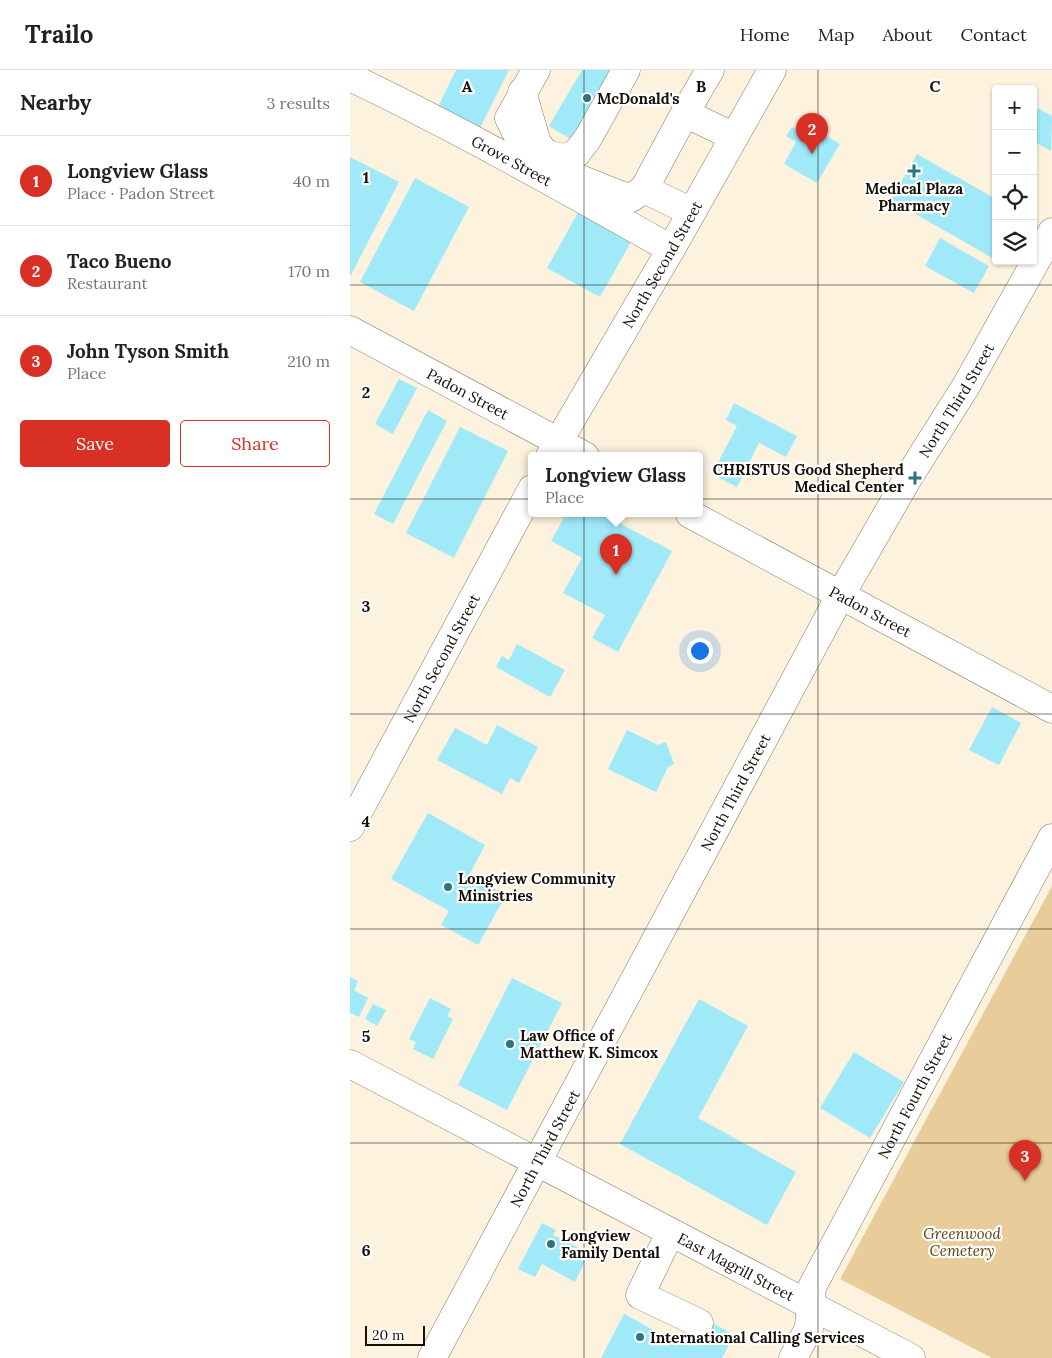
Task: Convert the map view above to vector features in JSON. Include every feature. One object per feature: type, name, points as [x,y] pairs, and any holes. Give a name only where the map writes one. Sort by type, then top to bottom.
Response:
[{"type":"street","points":[[529,81],[538,143],[546,154],[563,158],[576,154],[588,138],[626,70]]},
{"type":"street","points":[[576,178],[637,70]]},
{"type":"street","points":[[509,118],[528,156],[576,178],[600,197],[631,198],[644,189],[684,113],[710,70]]},
{"type":"street","name":"North Second Street","points":[[554,449],[671,249],[772,70]]},
{"type":"street","name":"Grove Street","points":[[350,77],[494,149],[600,197],[671,249]]},
{"type":"street","points":[[494,149],[529,81]]},
{"type":"street","points":[[684,113],[734,137]]},
{"type":"street","points":[[644,189],[692,212]]},
{"type":"street","name":"North Third Street","points":[[432,1358],[535,1162],[840,596],[908,478],[966,386],[1052,232]]},
{"type":"street","name":"Padon Street","points":[[350,330],[554,449],[567,452]]},
{"type":"street","name":"North Second Street","points":[[350,827],[528,496]]},
{"type":"street","name":"Padon Street","points":[[695,517],[1052,709]]},
{"type":"street","name":"North Fourth Street","points":[[793,1358],[809,1328],[812,1286],[1052,838]]},
{"type":"street","name":"East Magrill Street","points":[[350,1064],[911,1358]]},
{"type":"street","points":[[670,1233],[640,1295],[699,1323]]},
{"type":"green space","name":"Greenwood Cemetery","points":[[1052,886],[1052,1358],[992,1358],[840,1279]]},
{"type":"building","points":[[456,70],[509,70],[477,134],[435,113]]},
{"type":"building","name":"McDonald's","points":[[582,70],[625,70],[582,146],[549,126]]},
{"type":"building","points":[[1038,108],[1052,116],[1051,151],[1037,143]]},
{"type":"building","points":[[806,124],[840,144],[817,183],[784,164],[796,142],[786,136],[792,127],[802,132]]},
{"type":"building","points":[[917,154],[992,197],[992,258],[891,200]]},
{"type":"building","points":[[350,157],[399,182],[350,277]]},
{"type":"building","points":[[415,178],[469,207],[414,311],[360,282]]},
{"type":"building","points":[[580,209],[633,238],[600,297],[547,268]]},
{"type":"building","points":[[940,238],[989,266],[974,293],[925,266]]},
{"type":"building","points":[[399,379],[417,388],[393,434],[375,424]]},
{"type":"building","points":[[734,403],[797,436],[786,457],[759,443],[737,487],[712,474],[737,426],[726,420]]},
{"type":"building","points":[[428,410],[447,421],[393,524],[374,514]]},
{"type":"building","points":[[460,427],[508,451],[454,558],[406,533]]},
{"type":"building","points":[[564,517],[608,517],[672,551],[618,652],[592,638],[605,615],[563,593],[582,558],[551,541]]},
{"type":"building","points":[[517,644],[565,670],[550,697],[496,667],[502,656],[509,660]]},
{"type":"building","points":[[992,707],[1021,723],[999,765],[969,750]]},
{"type":"building","points":[[497,725],[538,747],[519,783],[510,778],[502,794],[437,760],[455,728],[487,745]]},
{"type":"building","points":[[627,730],[658,745],[666,742],[674,764],[668,767],[656,792],[608,769]]},
{"type":"building","name":"Longview Community Ministries","points":[[428,813],[485,845],[469,875],[506,895],[478,945],[441,925],[449,911],[391,879]]},
{"type":"building","points":[[350,977],[358,981],[354,990],[368,998],[359,1017],[350,1013]]},
{"type":"building","name":"Law Office of Matthew K. Simcox","points":[[512,978],[562,1003],[507,1110],[458,1085]]},
{"type":"building","points":[[430,998],[451,1009],[447,1016],[453,1019],[433,1059],[413,1049],[416,1042],[409,1039]]},
{"type":"building","points":[[699,999],[748,1026],[698,1118],[796,1172],[767,1225],[620,1144]]},
{"type":"building","points":[[373,1004],[386,1010],[377,1026],[365,1019]]},
{"type":"building","points":[[854,1052],[904,1082],[870,1138],[820,1108]]},
{"type":"building","name":"Longview Family Dental","points":[[542,1223],[556,1230],[553,1235],[589,1253],[575,1282],[542,1264],[535,1277],[518,1269]]},
{"type":"building","name":"International Calling Services","points":[[624,1314],[672,1340],[676,1332],[683,1336],[687,1328],[706,1338],[714,1324],[734,1335],[722,1358],[601,1358]]},
{"type":"place","name":"McDonald's","points":[[587,98]]},
{"type":"place","name":"Taco Bueno","points":[[812,154]]},
{"type":"place","name":"Medical Plaza Pharmacy","points":[[914,171]]},
{"type":"place","name":"CHRISTUS Good Shepherd Medical Center","points":[[915,478]]},
{"type":"place","name":"Longview Glass","points":[[616,575]]},
{"type":"place","name":"Longview Community Ministries","points":[[448,887]]},
{"type":"place","name":"Law Office of Matthew K. Simcox","points":[[510,1044]]},
{"type":"place","name":"John Tyson Smith","points":[[1025,1181]]},
{"type":"place","name":"Longview Family Dental","points":[[551,1244]]},
{"type":"place","name":"International Calling Services","points":[[640,1337]]}]
